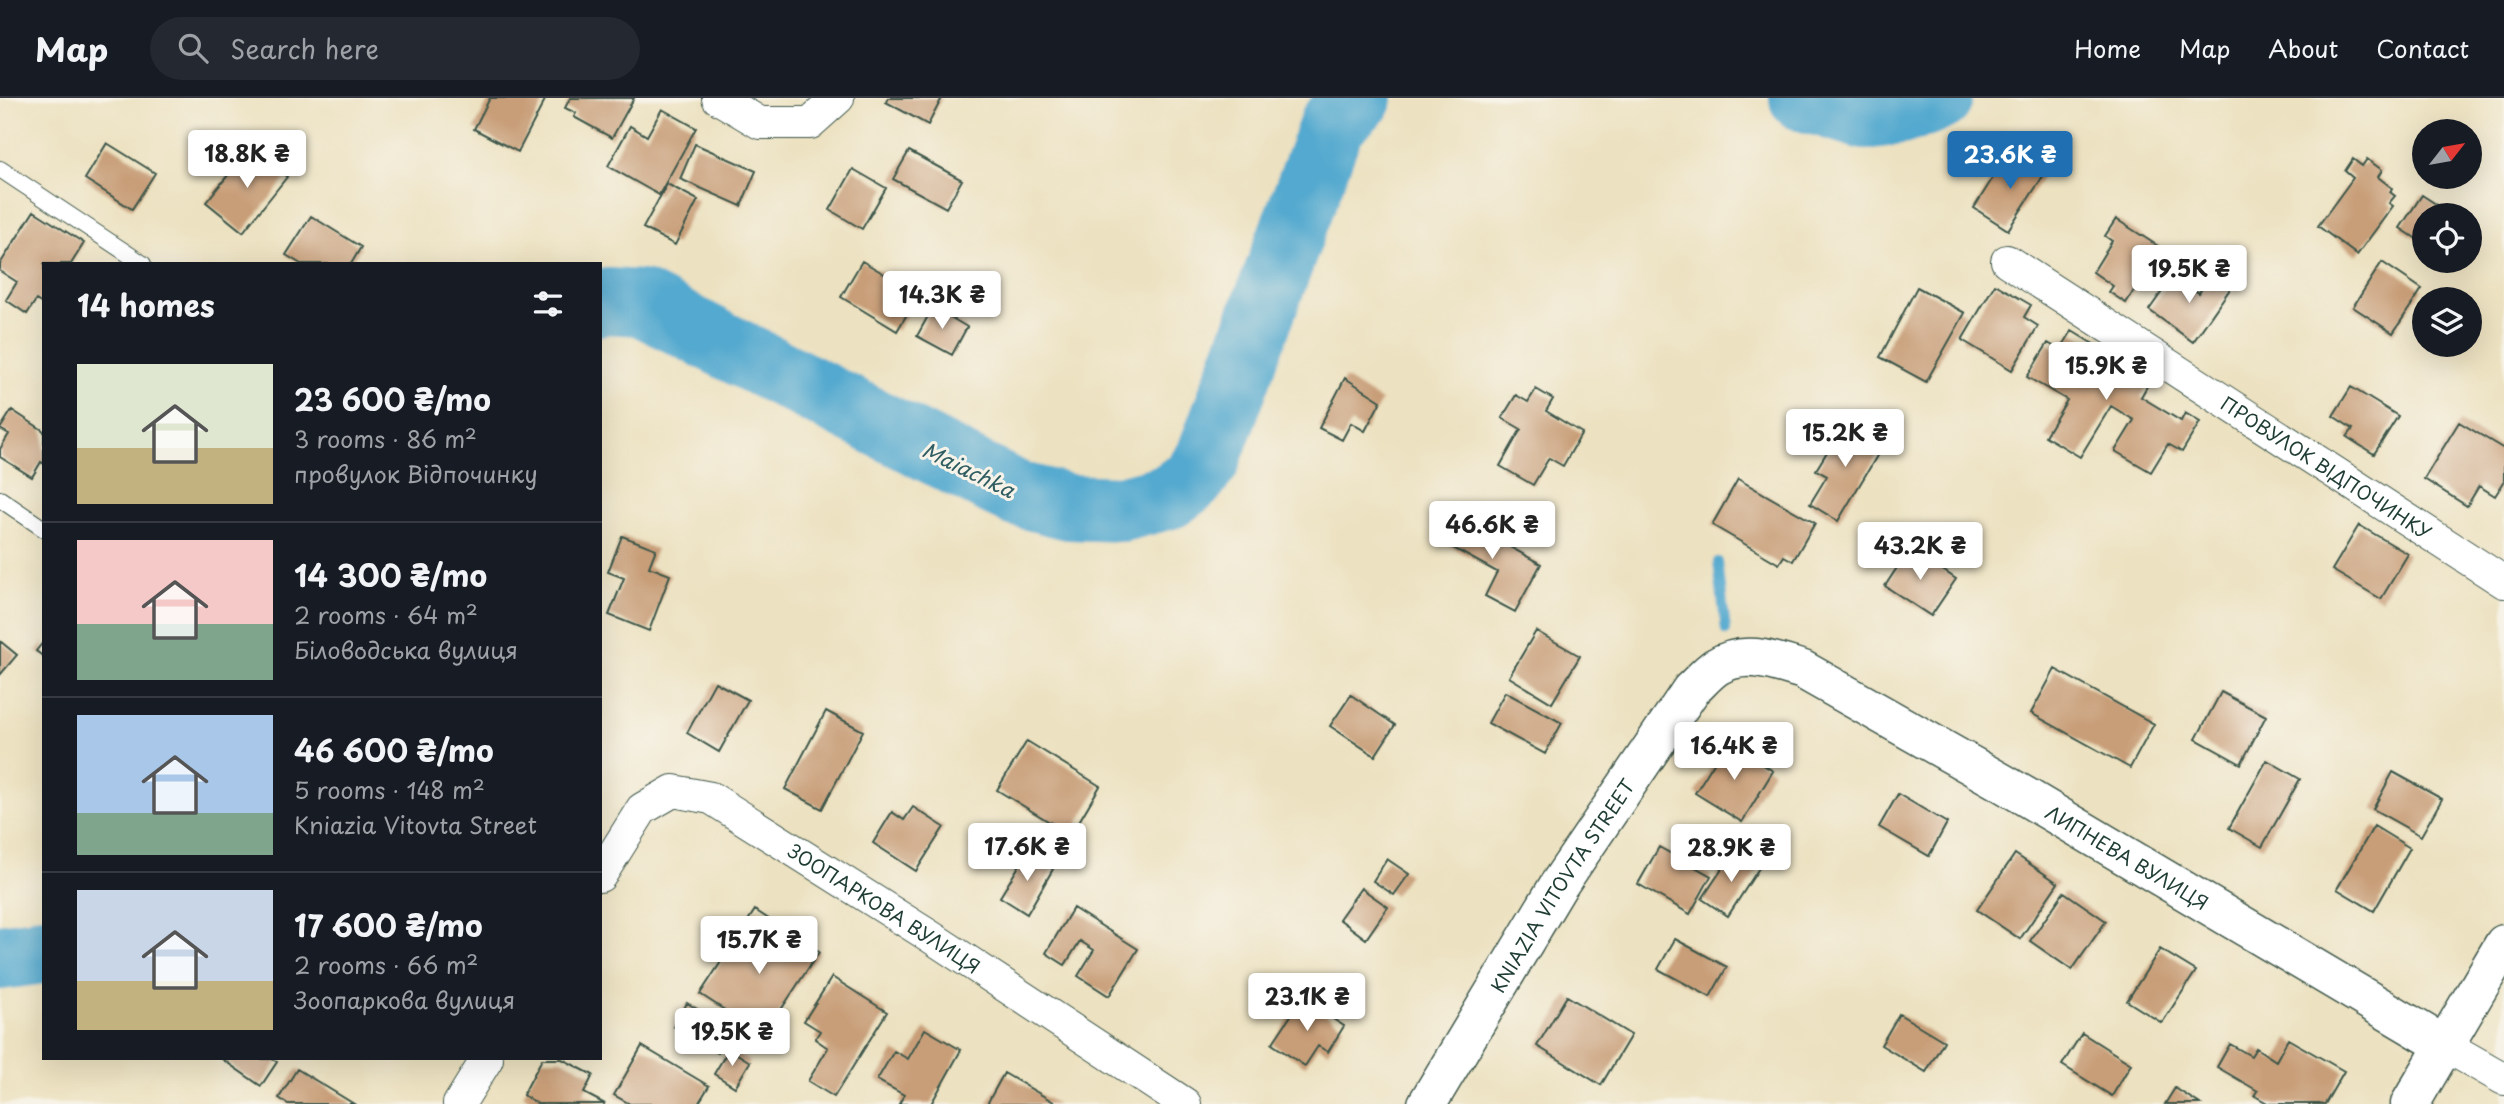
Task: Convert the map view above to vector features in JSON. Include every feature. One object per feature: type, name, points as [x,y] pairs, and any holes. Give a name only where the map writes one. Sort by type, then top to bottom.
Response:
[{"type":"street","points":[[718,98],[760,123],[810,123],[838,98]]},
{"type":"street","name":"ПРОВУЛОК ВІДПОЧИНКУ","points":[[2007,261],[2504,582]]},
{"type":"street","name":"ЛИПНЕВА ВУЛИЦЯ","points":[[1744,656],[1770,660],[1803,670],[2006,785],[2504,1079]]},
{"type":"street","name":"KNIAZIA VITOVTA STREET","points":[[1427,1104],[1558,886],[1691,690],[1717,666],[1744,656]]},
{"type":"street","name":"ЗООПАРКОВА ВУЛИЦЯ","points":[[602,873],[642,809],[673,791],[711,798],[931,937],[1185,1104]]},
{"type":"street","points":[[2410,1104],[2504,944]]},
{"type":"street","points":[[459,1104],[486,1060]]},
{"type":"lane","points":[[0,169],[140,262]]},
{"type":"lane","points":[[0,499],[42,528]]},
{"type":"building","points":[[490,98],[546,98],[518,152],[474,129]]},
{"type":"building","points":[[570,98],[634,98],[612,138],[574,117],[576,113],[565,108]]},
{"type":"building","points":[[888,98],[942,98],[928,125],[886,102]]},
{"type":"building","points":[[662,109],[696,128],[659,195],[608,166],[630,126],[647,136]]},
{"type":"building","points":[[107,143],[155,173],[132,209],[85,179]]},
{"type":"building","points":[[695,144],[756,171],[741,206],[680,179]]},
{"type":"building","points":[[251,147],[287,177],[243,232],[206,202]]},
{"type":"building","points":[[909,151],[962,180],[946,208],[893,179]]},
{"type":"building","points":[[2024,155],[2047,170],[2008,230],[1974,208],[2006,157],[2018,164]]},
{"type":"building","points":[[2353,159],[2362,166],[2367,159],[2382,170],[2378,177],[2392,188],[2390,192],[2395,196],[2389,203],[2393,206],[2357,255],[2318,226],[2353,178],[2345,171]]},
{"type":"building","points":[[853,169],[886,188],[862,229],[830,210]]},
{"type":"building","points":[[667,184],[698,200],[675,245],[643,228]]},
{"type":"building","points":[[2422,195],[2434,203],[2417,203]]},
{"type":"building","points":[[2412,210],[2412,236],[2400,228]]},
{"type":"building","points":[[34,211],[84,243],[72,262],[42,262],[42,304],[36,300],[27,314],[6,300],[17,282],[0,271],[0,264]]},
{"type":"building","points":[[311,216],[361,247],[352,262],[298,262],[286,255]]},
{"type":"building","points":[[2116,219],[2161,248],[2126,303],[2109,292],[2113,286],[2093,272],[2112,241],[2105,236]]},
{"type":"building","points":[[862,261],[919,294],[897,331],[841,297]]},
{"type":"building","points":[[2382,262],[2419,287],[2412,287],[2412,304],[2393,333],[2353,307]]},
{"type":"building","points":[[2210,275],[2230,289],[2193,342],[2149,310],[2173,276],[2199,293]]},
{"type":"building","points":[[1995,284],[2031,305],[2024,317],[2038,326],[2012,370],[1962,340]]},
{"type":"building","points":[[1917,287],[1965,313],[1926,382],[1880,357]]},
{"type":"building","points":[[933,307],[967,327],[952,355],[917,336]]},
{"type":"building","points":[[2072,331],[2151,379],[2141,397],[2181,421],[2185,413],[2200,422],[2182,452],[2168,444],[2151,472],[2115,451],[2134,420],[2111,406],[2080,457],[2045,436],[2067,400],[2027,377],[2048,343],[2060,350]]},
{"type":"building","points":[[1345,378],[1381,401],[1365,431],[1351,423],[1342,440],[1319,428]]},
{"type":"building","points":[[2351,387],[2398,416],[2374,454],[2347,437],[2353,429],[2333,416]]},
{"type":"building","points":[[1536,389],[1553,399],[1546,411],[1582,433],[1563,466],[1549,458],[1533,485],[1500,466],[1521,429],[1502,418],[1516,395],[1528,402]]},
{"type":"building","points":[[12,410],[42,430],[42,463],[32,477],[0,457],[0,449],[9,434],[0,429]]},
{"type":"building","points":[[1846,421],[1884,444],[1838,521],[1810,504],[1827,476],[1816,470]]},
{"type":"building","points":[[2459,422],[2504,449],[2504,482],[2495,496],[2479,486],[2467,506],[2424,479]]},
{"type":"building","points":[[1738,479],[1815,523],[1793,561],[1784,556],[1779,564],[1712,525]]},
{"type":"building","points":[[1448,513],[1541,564],[1515,612],[1485,596],[1497,572],[1435,538]]},
{"type":"building","points":[[2359,525],[2408,554],[2381,599],[2332,570]]},
{"type":"building","points":[[622,536],[656,549],[649,567],[670,575],[649,631],[609,615],[624,578],[608,572]]},
{"type":"building","points":[[1910,548],[1956,579],[1931,616],[1885,586]]},
{"type":"building","points":[[1536,631],[1580,656],[1552,703],[1509,677]]},
{"type":"building","points":[[0,641],[17,655],[0,675]]},
{"type":"building","points":[[42,644],[42,656],[36,651]]},
{"type":"building","points":[[2055,669],[2154,724],[2130,768],[2031,713]]},
{"type":"building","points":[[715,682],[748,700],[719,752],[687,733]]},
{"type":"building","points":[[1505,692],[1562,723],[1545,754],[1488,723]]},
{"type":"building","points":[[2221,692],[2266,716],[2241,764],[2196,739]]},
{"type":"building","points":[[1351,695],[1395,725],[1375,756],[1330,726]]},
{"type":"building","points":[[826,711],[863,731],[822,809],[785,789]]},
{"type":"building","points":[[1027,741],[1100,786],[1071,835],[997,790]]},
{"type":"building","points":[[1727,742],[1773,771],[1742,822],[1695,793]]},
{"type":"building","points":[[2267,760],[2300,779],[2262,847],[2229,828]]},
{"type":"building","points":[[2393,772],[2442,799],[2421,836],[2373,809]]},
{"type":"building","points":[[1898,794],[1947,823],[1929,856],[1879,827]]},
{"type":"building","points":[[913,807],[944,827],[916,871],[873,843],[892,812],[904,820]]},
{"type":"building","points":[[2374,826],[2410,848],[2374,911],[2337,889]]},
{"type":"building","points":[[1659,847],[1711,876],[1690,914],[1638,884]]},
{"type":"building","points":[[1734,851],[1759,868],[1728,916],[1702,899]]},
{"type":"building","points":[[1027,853],[1053,869],[1027,914],[1000,897]]},
{"type":"building","points":[[2015,854],[2058,883],[2020,939],[1977,910]]},
{"type":"building","points":[[1387,859],[1409,874],[1394,895],[1373,881]]},
{"type":"building","points":[[1361,888],[1388,907],[1366,939],[1339,919]]},
{"type":"building","points":[[2064,892],[2106,921],[2072,970],[2030,941]]},
{"type":"building","points":[[1073,908],[1138,949],[1109,996],[1078,976],[1094,950],[1080,941],[1065,965],[1046,953]]},
{"type":"building","points":[[755,910],[819,952],[755,1049],[734,1035],[743,1022],[700,994]]},
{"type":"building","points":[[1675,939],[1727,967],[1710,997],[1658,969]]},
{"type":"building","points":[[2160,949],[2196,971],[2162,1023],[2127,1001]]},
{"type":"building","points":[[832,977],[887,1012],[834,1097],[808,1081],[828,1048],[815,1039],[820,1031],[804,1021]]},
{"type":"building","points":[[1567,996],[1631,1035],[1601,1085],[1537,1046]]},
{"type":"building","points":[[1302,999],[1344,1026],[1328,1052],[1318,1046],[1305,1066],[1272,1044]]},
{"type":"building","points":[[687,1003],[732,1029],[718,1053],[674,1027]]},
{"type":"building","points":[[1899,1014],[1944,1041],[1926,1072],[1881,1045]]},
{"type":"building","points":[[925,1029],[961,1050],[931,1104],[899,1104],[904,1095],[877,1080],[894,1051],[908,1059]]},
{"type":"building","points":[[2082,1033],[2131,1064],[2112,1096],[2062,1065]]},
{"type":"building","points":[[2288,1039],[2344,1071],[2325,1104],[2269,1104],[2255,1096],[2258,1091],[2217,1067],[2230,1044],[2251,1056],[2256,1048],[2276,1061]]},
{"type":"building","points":[[642,1046],[709,1086],[698,1104],[630,1104],[614,1095]]},
{"type":"building","points":[[729,1049],[750,1062],[735,1087],[714,1074]]},
{"type":"building","points":[[223,1060],[277,1062],[261,1086]]},
{"type":"building","points":[[541,1060],[564,1060],[593,1075],[584,1093],[605,1104],[538,1104],[523,1095]]},
{"type":"building","points":[[297,1069],[354,1104],[288,1104],[279,1098]]},
{"type":"building","points":[[1004,1073],[1057,1104],[987,1104]]},
{"type":"building","points":[[2175,1088],[2200,1104],[2165,1104]]},
{"type":"waterway","name":"Maiachka","points":[[602,302],[641,303],[1017,494],[1069,507],[1121,509],[1170,496],[1192,480],[1207,461],[1332,124],[1360,98]]},
{"type":"waterway","name":"Maiachka","points":[[1802,98],[1864,117],[1900,112],[1940,98]]},
{"type":"waterway","points":[[1718,562],[1726,631]]},
{"type":"waterway","name":"Maiachka","points":[[0,957],[42,950]]}]
